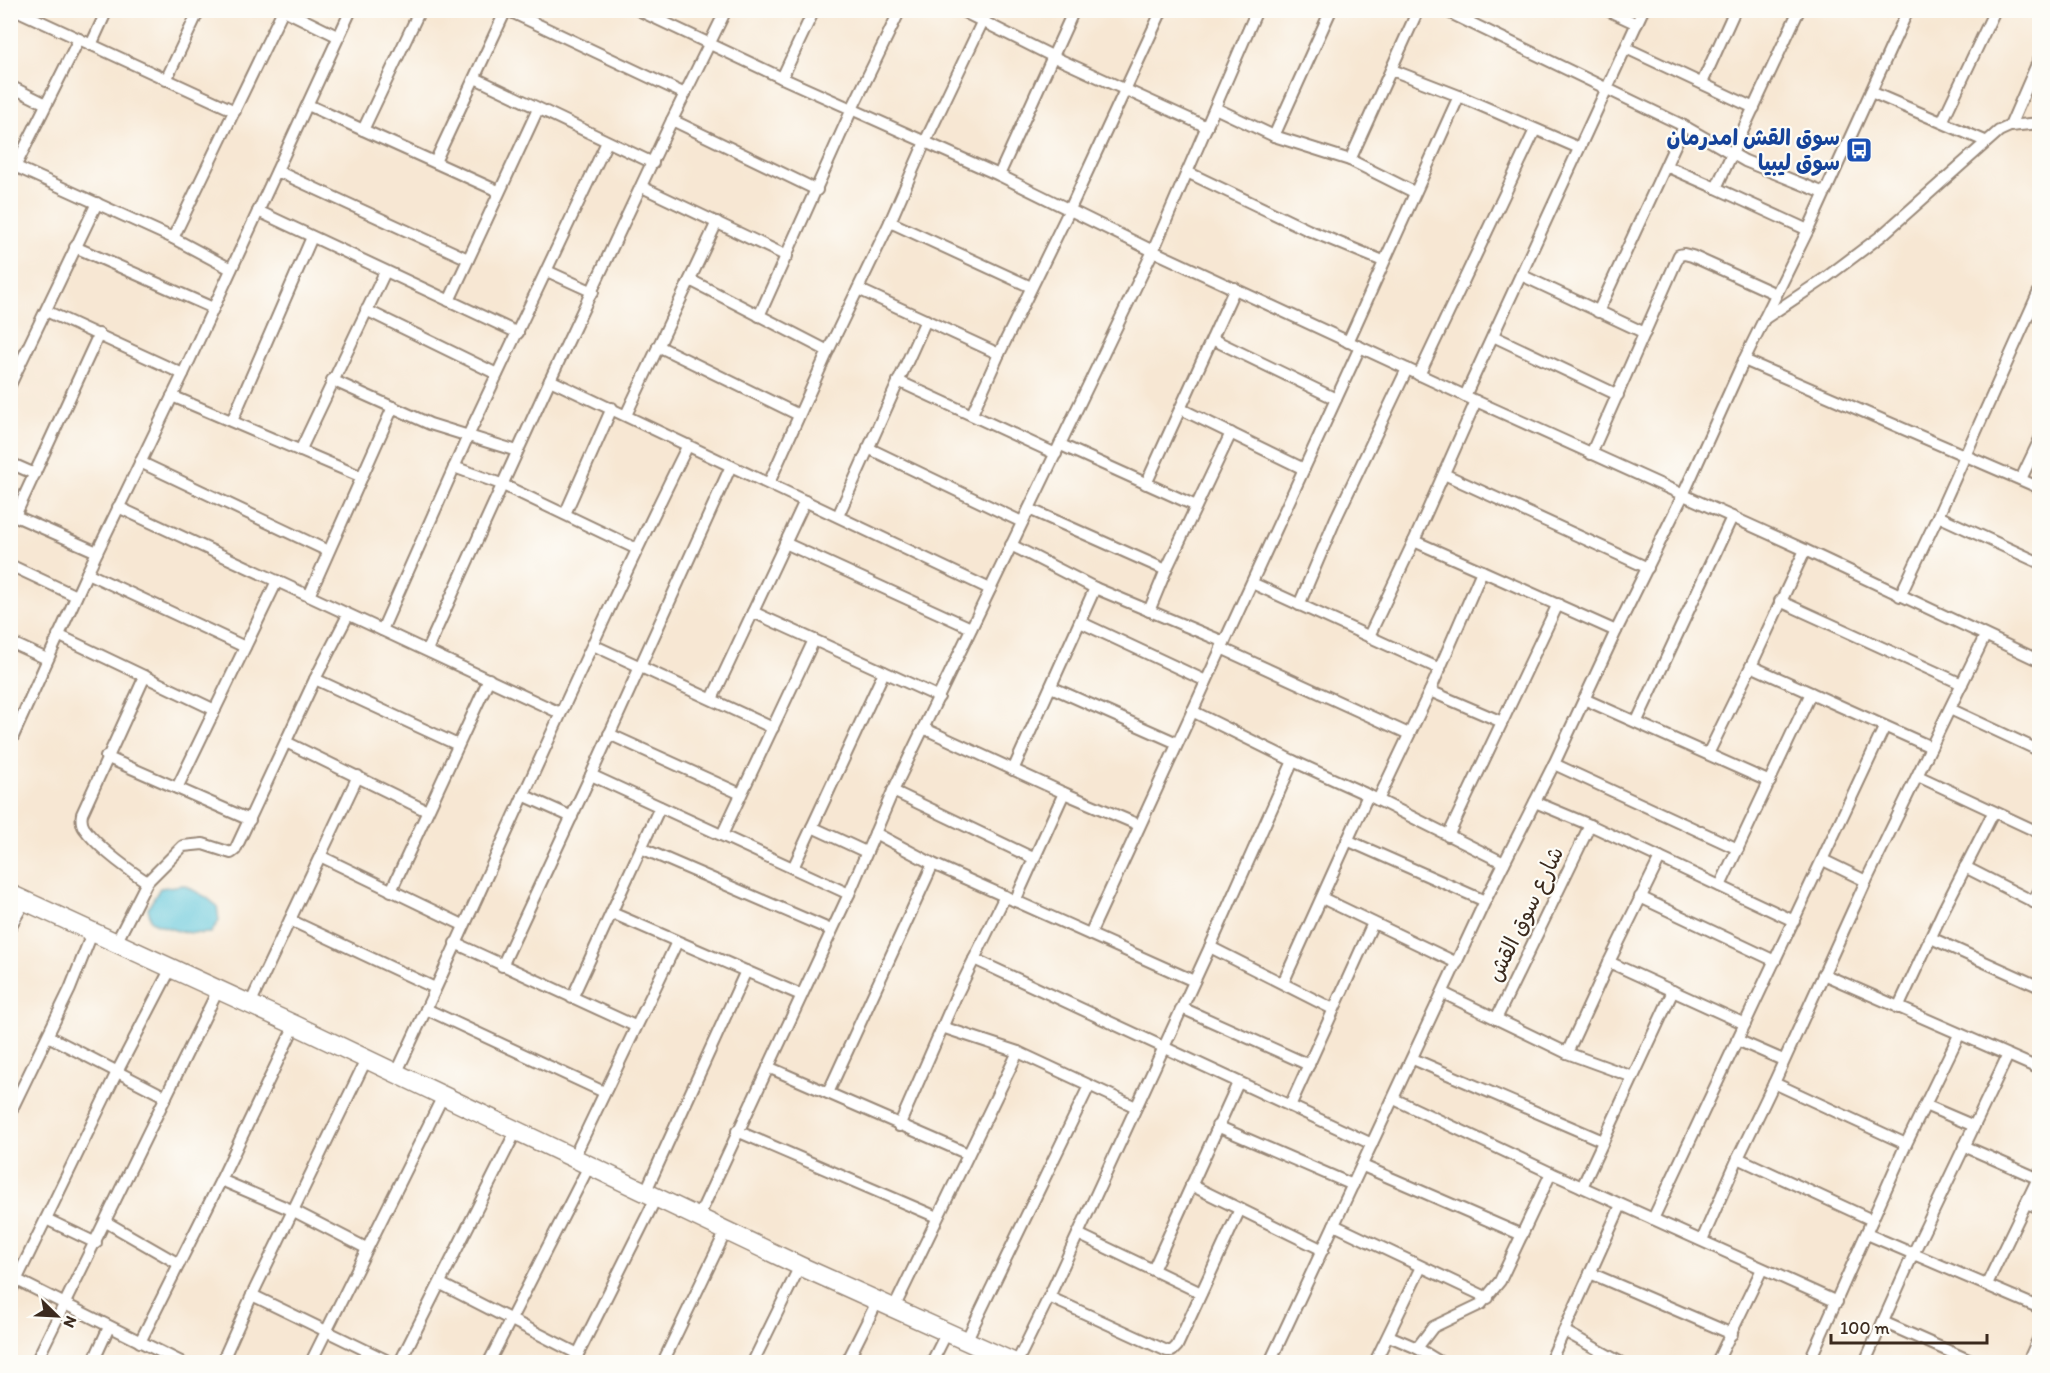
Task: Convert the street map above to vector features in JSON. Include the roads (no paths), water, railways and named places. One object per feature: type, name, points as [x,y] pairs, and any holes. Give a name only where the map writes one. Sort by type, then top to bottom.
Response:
[{"type":"highway","points":[[18,897],[295,1025],[800,1266],[1015,1362]]},
{"type":"street","points":[[92,45],[107,10]]},
{"type":"street","points":[[166,80],[199,10]]},
{"type":"street","points":[[173,238],[283,10],[339,37]]},
{"type":"street","points":[[10,743],[76,596],[183,374],[351,10]]},
{"type":"street","points":[[363,130],[420,10]]},
{"type":"street","points":[[435,162],[506,10],[685,94]]},
{"type":"street","points":[[427,650],[501,484],[726,10]]},
{"type":"street","points":[[782,78],[814,10]]},
{"type":"street","points":[[759,316],[852,109],[900,10]]},
{"type":"street","points":[[960,10],[1054,57],[1207,127]]},
{"type":"street","points":[[769,483],[828,351],[988,10]]},
{"type":"street","points":[[999,175],[1074,10]]},
{"type":"street","points":[[972,414],[1031,286],[1070,210],[1162,10]]},
{"type":"street","points":[[698,1218],[849,894],[893,791],[1153,251],[1257,10]]},
{"type":"street","points":[[1274,136],[1332,10]]},
{"type":"street","points":[[1350,160],[1418,10]]},
{"type":"street","points":[[1444,10],[1684,126],[1733,155],[1824,193]]},
{"type":"street","points":[[1607,10],[1637,24]]},
{"type":"street","points":[[1465,396],[1643,10]]},
{"type":"street","points":[[1702,83],[1735,10]]},
{"type":"street","points":[[1716,188],[1799,10]]},
{"type":"street","points":[[1270,1362],[1485,901],[1554,764],[1683,495],[1763,319],[1808,230],[1908,10]]},
{"type":"street","points":[[1942,122],[1995,10]]},
{"type":"street","points":[[2034,10],[2040,13]]},
{"type":"street","points":[[20,11],[235,111]]},
{"type":"street","points":[[640,11],[782,78],[999,175],[1153,251],[2040,661]]},
{"type":"street","points":[[10,177],[13,165],[79,39]]},
{"type":"street","points":[[1626,48],[1754,108]]},
{"type":"street","points":[[2010,126],[2040,57]]},
{"type":"street","points":[[1392,70],[1579,148]]},
{"type":"street","points":[[475,78],[653,163]]},
{"type":"street","points":[[10,86],[46,104]]},
{"type":"street","points":[[1871,92],[1985,141]]},
{"type":"street","points":[[1348,342],[1459,96]]},
{"type":"street","points":[[308,105],[498,191]]},
{"type":"street","points":[[1215,108],[1274,136],[1350,160],[1414,192]]},
{"type":"street","points":[[449,301],[498,191],[538,109]]},
{"type":"street","points":[[672,120],[817,190]]},
{"type":"street","points":[[1763,319],[1824,279],[1881,236],[1985,141],[1999,131],[2010,126],[2040,123]]},
{"type":"street","points":[[1598,312],[1684,126]]},
{"type":"street","points":[[1419,375],[1535,130]]},
{"type":"street","points":[[382,630],[468,436],[607,142]]},
{"type":"street","points":[[13,165],[173,238],[231,269]]},
{"type":"street","points":[[1666,166],[1808,230]]},
{"type":"street","points":[[277,171],[468,260]]},
{"type":"street","points":[[1187,172],[1308,230],[1383,261]]},
{"type":"street","points":[[642,188],[787,256]]},
{"type":"street","points":[[10,385],[97,203]]},
{"type":"street","points":[[258,211],[518,333]]},
{"type":"street","points":[[626,416],[717,222]]},
{"type":"street","points":[[890,222],[1031,286]]},
{"type":"street","points":[[232,421],[312,237]]},
{"type":"street","points":[[75,248],[213,308]]},
{"type":"street","points":[[1591,454],[1681,254],[1692,256],[1776,294]]},
{"type":"street","points":[[547,271],[593,292]]},
{"type":"street","points":[[300,451],[385,272]]},
{"type":"street","points":[[1521,275],[1645,333]]},
{"type":"street","points":[[690,280],[828,351]]},
{"type":"street","points":[[1146,484],[1235,288]]},
{"type":"street","points":[[858,289],[999,354]]},
{"type":"street","points":[[1900,596],[2040,289]]},
{"type":"street","points":[[366,310],[497,374]]},
{"type":"street","points":[[46,311],[183,374]]},
{"type":"street","points":[[838,516],[926,321]]},
{"type":"street","points":[[97,552],[13,515],[35,474],[99,334]]},
{"type":"street","points":[[1492,336],[1618,395]]},
{"type":"street","points":[[1212,339],[1336,399]]},
{"type":"street","points":[[658,346],[799,415]]},
{"type":"street","points":[[1090,934],[1360,347]]},
{"type":"street","points":[[1744,360],[2040,488]]},
{"type":"street","points":[[1299,605],[1336,518],[1407,369]]},
{"type":"street","points":[[550,380],[990,589]]},
{"type":"street","points":[[332,381],[430,424],[517,451]]},
{"type":"street","points":[[898,381],[972,414],[1196,506]]},
{"type":"street","points":[[172,396],[362,477]]},
{"type":"street","points":[[1369,636],[1476,401]]},
{"type":"street","points":[[309,596],[393,407]]},
{"type":"street","points":[[565,514],[612,408]]},
{"type":"street","points":[[1181,409],[1304,468]]},
{"type":"street","points":[[1149,611],[1231,433]]},
{"type":"street","points":[[2021,479],[2040,440]]},
{"type":"street","points":[[396,1074],[560,712],[636,549],[688,446]]},
{"type":"street","points":[[868,448],[1022,522]]},
{"type":"street","points":[[140,462],[328,551]]},
{"type":"street","points":[[10,463],[35,474]]},
{"type":"street","points":[[502,966],[731,465]]},
{"type":"street","points":[[454,467],[501,484],[636,549]]},
{"type":"street","points":[[1444,474],[1648,568]]},
{"type":"street","points":[[712,699],[805,501]]},
{"type":"street","points":[[118,507],[560,712]]},
{"type":"street","points":[[1029,508],[1166,570]]},
{"type":"street","points":[[1938,516],[2040,563]]},
{"type":"street","points":[[1636,721],[1732,517]]},
{"type":"street","points":[[1414,541],[1616,631]]},
{"type":"street","points":[[785,543],[971,628]]},
{"type":"street","points":[[1011,545],[1095,588],[1149,611],[1409,734]]},
{"type":"street","points":[[1708,754],[1804,550]]},
{"type":"street","points":[[10,565],[76,596]]},
{"type":"street","points":[[1283,983],[1347,840],[1409,734],[1430,692],[1482,571]]},
{"type":"street","points":[[87,573],[245,647]]},
{"type":"street","points":[[177,788],[277,581]]},
{"type":"street","points":[[1252,583],[1440,669]]},
{"type":"street","points":[[1013,770],[1095,588]]},
{"type":"street","points":[[1780,601],[1962,684]]},
{"type":"street","points":[[1448,836],[1558,604]]},
{"type":"street","points":[[753,612],[939,697]]},
{"type":"street","points":[[117,943],[147,882],[183,846],[202,844],[233,853],[315,679],[348,615]]},
{"type":"street","points":[[1080,622],[1206,681]]},
{"type":"street","points":[[58,635],[215,710]]},
{"type":"street","points":[[1702,1240],[1822,974],[1985,636]]},
{"type":"street","points":[[722,835],[814,640]]},
{"type":"street","points":[[10,642],[47,659]]},
{"type":"street","points":[[593,645],[773,728]]},
{"type":"street","points":[[1751,666],[1884,728],[1932,747]]},
{"type":"street","points":[[793,868],[884,672]]},
{"type":"street","points":[[145,676],[81,814],[82,824],[113,857],[147,882]]},
{"type":"street","points":[[315,679],[458,745]]},
{"type":"street","points":[[391,891],[489,679]]},
{"type":"street","points":[[1051,687],[1177,743]]},
{"type":"street","points":[[1430,692],[1502,722]]},
{"type":"street","points":[[1720,886],[1811,693]]},
{"type":"street","points":[[1584,699],[1770,782]]},
{"type":"street","points":[[1950,709],[2040,751]]},
{"type":"street","points":[[1192,711],[1293,761],[1373,797],[1504,863]]},
{"type":"street","points":[[923,728],[1139,825]]},
{"type":"street","points":[[1653,1219],[1884,728]]},
{"type":"street","points":[[609,734],[741,794]]},
{"type":"street","points":[[286,742],[427,811]]},
{"type":"street","points":[[106,757],[250,820]]},
{"type":"street","points":[[1015,1362],[1049,1297],[1293,761]]},
{"type":"street","points":[[1554,764],[1738,849]]},
{"type":"street","points":[[591,775],[849,894]]},
{"type":"street","points":[[250,1004],[357,776]]},
{"type":"street","points":[[1917,776],[1992,813],[2040,833]]},
{"type":"street","points":[[893,791],[1033,858]]},
{"type":"street","points":[[899,1126],[942,1027],[975,959],[1033,858],[1064,793]]},
{"type":"street","points":[[523,795],[572,817]]},
{"type":"street","points":[[1535,802],[1590,825],[1794,921]]},
{"type":"street","points":[[572,998],[660,807]]},
{"type":"street","points":[[1898,1008],[1992,813]]},
{"type":"street","name":"شارع سوق القش","points":[[1496,1019],[1590,825]]},
{"type":"street","points":[[812,827],[866,852]]},
{"type":"street","points":[[875,833],[933,864],[1194,981]]},
{"type":"street","points":[[1347,840],[1485,901]]},
{"type":"street","points":[[641,848],[831,930]]},
{"type":"street","points":[[320,856],[464,925]]},
{"type":"street","points":[[1567,1053],[1608,962],[1660,858]]},
{"type":"street","points":[[1823,860],[1866,881]]},
{"type":"street","points":[[828,1093],[933,864]]},
{"type":"street","points":[[1965,867],[2036,904],[2040,889]]},
{"type":"street","points":[[10,927],[18,897]]},
{"type":"street","points":[[1640,897],[1774,961]]},
{"type":"street","points":[[1322,898],[1456,963]]},
{"type":"street","points":[[612,913],[801,995]]},
{"type":"street","points":[[290,920],[435,988]]},
{"type":"street","points":[[1290,1106],[1373,923]]},
{"type":"street","points":[[10,1113],[70,989],[93,931]]},
{"type":"street","points":[[1930,938],[2040,987]]},
{"type":"street","points":[[489,1362],[581,1163],[604,1092],[677,942]]},
{"type":"street","points":[[455,943],[635,1026]]},
{"type":"street","points":[[1210,947],[1334,1009]]},
{"type":"street","points":[[975,959],[1372,1144]]},
{"type":"street","points":[[1608,962],[1745,1024]]},
{"type":"street","points":[[10,1293],[14,1278],[46,1219],[117,1071],[171,968]]},
{"type":"street","points":[[441,1284],[510,1319],[576,1358],[650,1195],[746,971]]},
{"type":"street","points":[[1822,974],[2040,1069]]},
{"type":"street","points":[[36,1362],[218,990]]},
{"type":"street","points":[[1582,1187],[1672,991]]},
{"type":"street","points":[[1443,993],[1567,1053],[1633,1077]]},
{"type":"street","points":[[1182,1008],[1309,1065]]},
{"type":"street","points":[[426,1009],[604,1092]]},
{"type":"street","points":[[140,1342],[295,1025]]},
{"type":"street","points":[[942,1027],[1018,1052],[1136,1107]]},
{"type":"street","points":[[1809,1362],[1906,1144],[1959,1035]]},
{"type":"street","points":[[48,1036],[166,1097]]},
{"type":"street","points":[[1737,1040],[1783,1060]]},
{"type":"street","points":[[847,1362],[886,1304],[938,1217],[1018,1052]]},
{"type":"street","points":[[1866,1362],[1913,1254],[2008,1055]]},
{"type":"street","points":[[1413,1059],[1603,1141]]},
{"type":"street","points":[[222,1362],[366,1060]]},
{"type":"street","points":[[768,1067],[899,1126],[968,1154]]},
{"type":"street","points":[[1153,1270],[1238,1083]]},
{"type":"street","points":[[1774,1083],[1906,1144]]},
{"type":"street","points":[[966,1341],[1089,1086]]},
{"type":"street","points":[[311,1362],[443,1096]]},
{"type":"street","points":[[1394,1099],[1551,1173],[1837,1302]]},
{"type":"street","points":[[1925,1105],[1974,1126]]},
{"type":"street","points":[[1217,1126],[1353,1185]]},
{"type":"street","points":[[400,1362],[516,1131]]},
{"type":"street","points":[[737,1131],[938,1217]]},
{"type":"street","points":[[1964,1146],[2038,1176],[1987,1284]]},
{"type":"street","points":[[1738,1158],[1872,1220]]},
{"type":"street","points":[[1363,1166],[1522,1235]]},
{"type":"street","points":[[1417,1348],[1438,1324],[1481,1304],[1488,1298],[1500,1281],[1551,1173]]},
{"type":"street","points":[[221,1180],[294,1211],[366,1248]]},
{"type":"street","points":[[1191,1185],[1323,1250]]},
{"type":"street","points":[[2026,1203],[2040,1208]]},
{"type":"street","points":[[1550,1362],[1621,1205]]},
{"type":"street","points":[[1049,1297],[1167,1351],[1172,1351],[1177,1346],[1240,1209]]},
{"type":"street","points":[[46,1219],[96,1243]]},
{"type":"street","points":[[106,1222],[179,1264]]},
{"type":"street","points":[[1334,1225],[1488,1298]]},
{"type":"street","points":[[663,1362],[726,1231]]},
{"type":"street","points":[[1078,1234],[1201,1293]]},
{"type":"street","points":[[1867,1234],[2040,1308]]},
{"type":"street","points":[[753,1362],[800,1266]]},
{"type":"street","points":[[1375,1362],[1421,1268]]},
{"type":"street","points":[[1717,1362],[1762,1269]]},
{"type":"street","points":[[1590,1273],[1732,1334]]},
{"type":"street","points":[[14,1278],[180,1362]]},
{"type":"street","points":[[252,1295],[390,1362]]},
{"type":"street","points":[[1883,1322],[1973,1362]]},
{"type":"street","points":[[93,1362],[110,1327]]},
{"type":"street","points":[[1564,1331],[1620,1362]]},
{"type":"street","points":[[932,1362],[947,1332]]},
{"type":"street","points":[[2028,1362],[2040,1335]]},
{"type":"street","points":[[1389,1336],[1417,1348],[1440,1362]]},
{"type":"water","points":[[184,885],[217,906],[219,921],[211,933],[180,932],[151,921],[148,908],[160,888]]},
{"type":"place","name":"سوق القش امدرمان سوق ليبيا","points":[[1859,150]]}]
